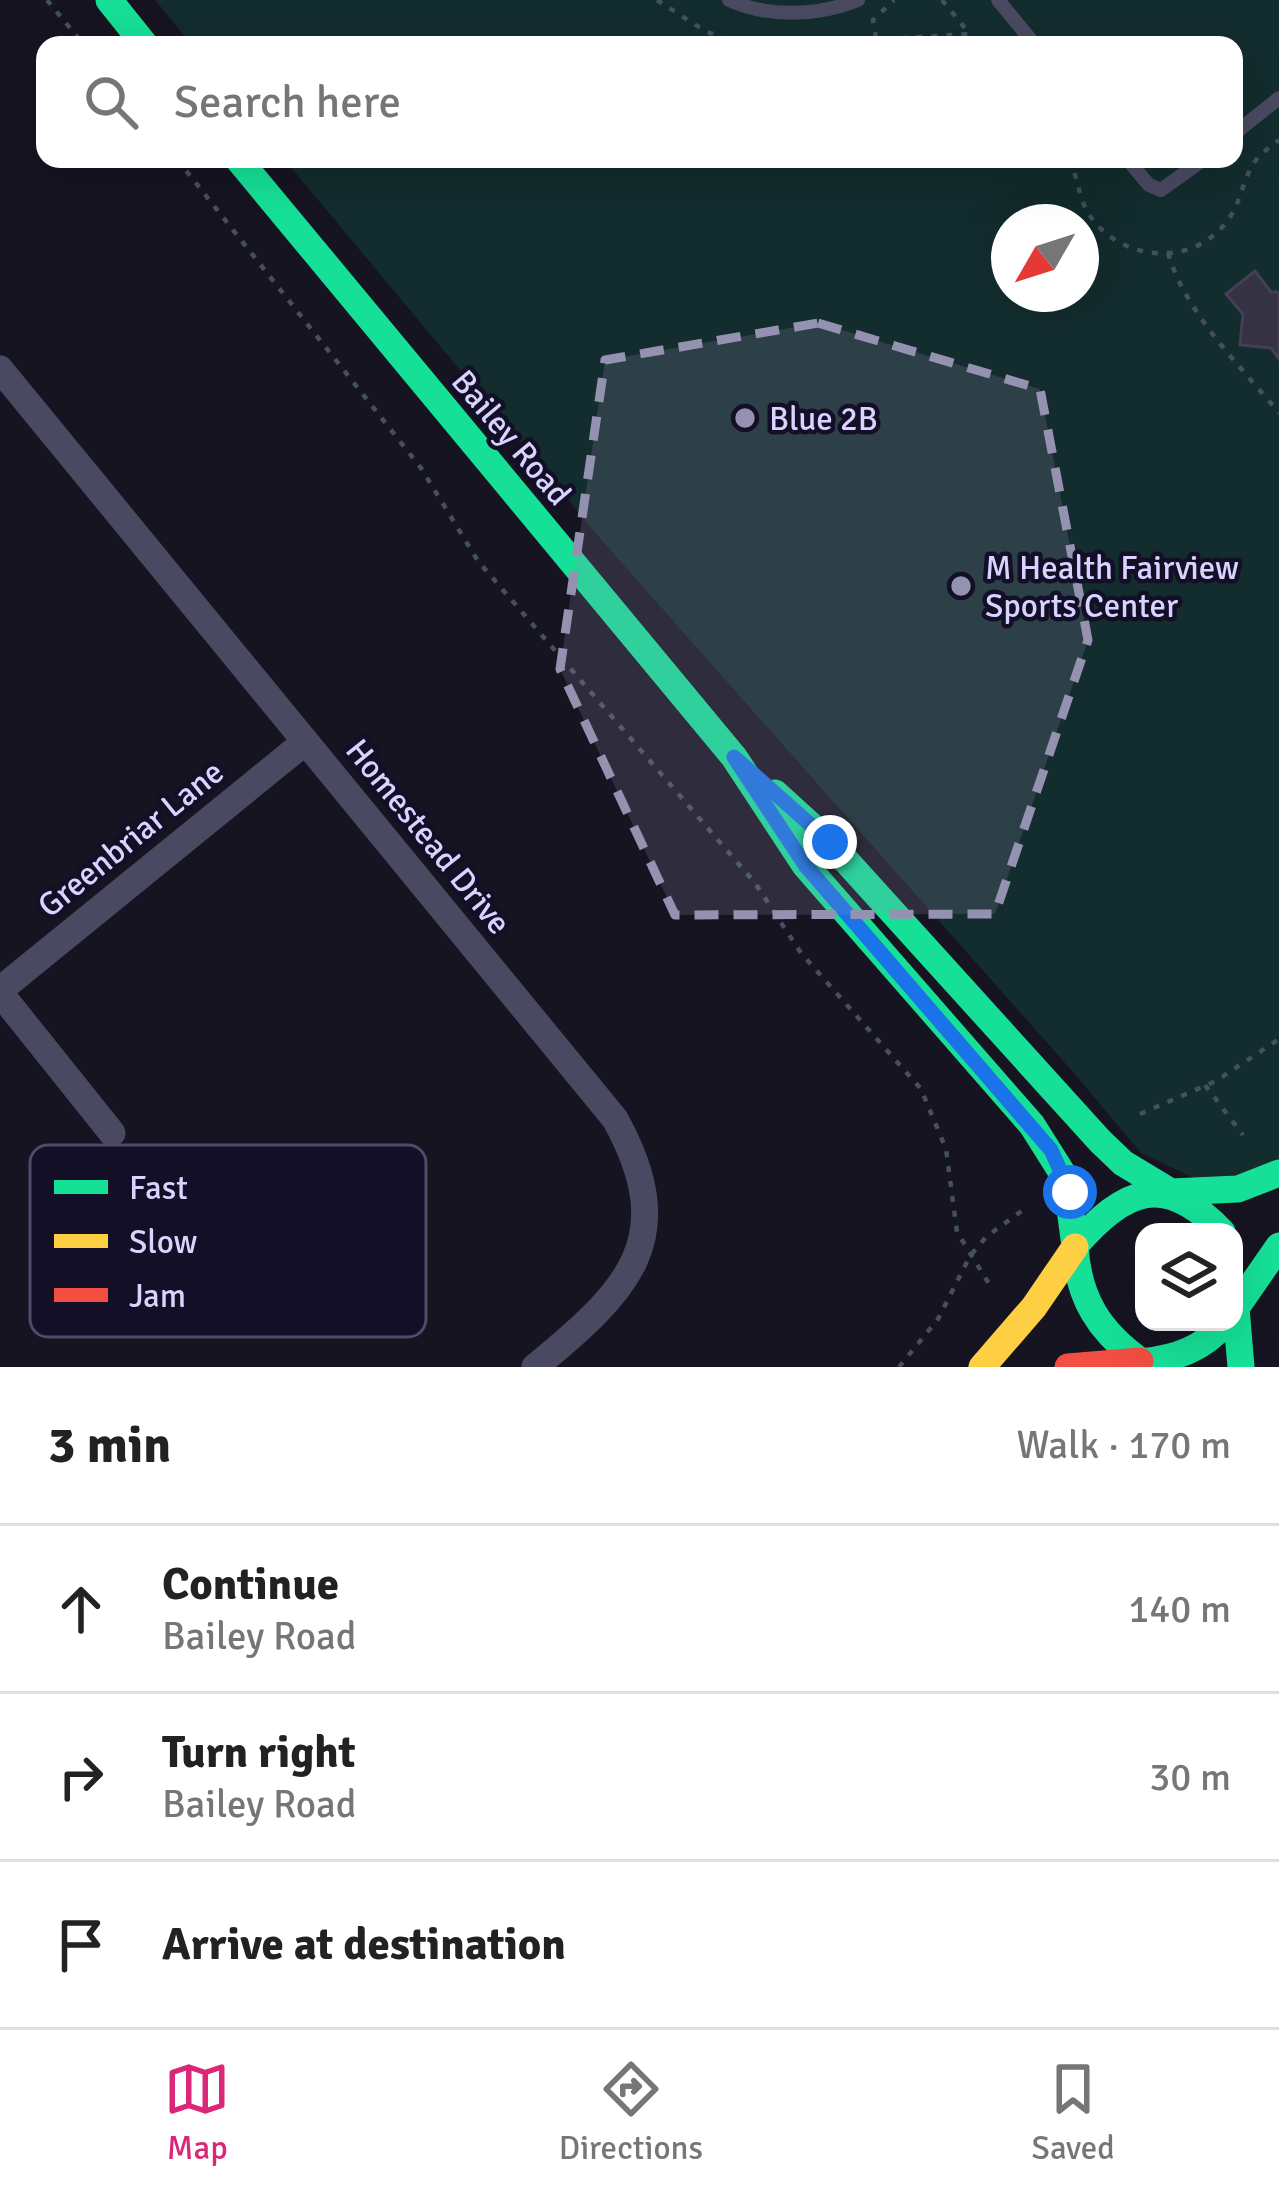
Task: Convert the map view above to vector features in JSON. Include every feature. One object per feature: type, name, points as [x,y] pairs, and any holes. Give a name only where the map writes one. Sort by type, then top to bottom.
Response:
[{"type":"main road","points":[[109,0],[138,36]]},
{"type":"main road","name":"Bailey Road","points":[[245,168],[734,757],[805,865],[1051,1150],[1070,1192],[1076,1278],[1090,1314],[1106,1335],[1143,1364]]},
{"type":"main road","name":"Bailey Road","points":[[734,757],[830,842],[1100,1141],[1123,1162],[1204,1212],[1214,1223]]},
{"type":"main road","points":[[982,1367],[1022,1322],[1100,1216],[1121,1202],[1149,1192],[1238,1189],[1279,1173]]},
{"type":"main road","points":[[1243,1298],[1279,1246]]},
{"type":"main road","points":[[1068,1367],[1143,1364],[1193,1352],[1218,1331]]},
{"type":"main road","points":[[1236,1331],[1241,1367]]},
{"type":"street","name":"Homestead Drive","points":[[0,369],[615,1119],[638,1168],[643,1238],[614,1298],[535,1367]]},
{"type":"street","name":"Greenbriar Lane","points":[[112,1133],[0,992],[305,742]]},
{"type":"lane","points":[[729,0],[803,14],[858,0]]},
{"type":"lane","points":[[998,0],[1028,36]]},
{"type":"lane","points":[[1243,127],[1279,98]]},
{"type":"lane","points":[[1135,168],[1149,185],[1161,190],[1192,168]]},
{"type":"path","points":[[47,0],[77,36]]},
{"type":"path","points":[[656,0],[720,36]]},
{"type":"path","points":[[875,36],[873,20],[894,0]]},
{"type":"path","points":[[942,0],[970,34]]},
{"type":"path","points":[[943,36],[970,34]]},
{"type":"path","points":[[1071,168],[1080,199],[1112,239],[1137,251],[1168,253],[1198,247],[1225,225],[1241,199],[1255,159],[1279,140]]},
{"type":"path","points":[[184,168],[421,468],[478,560],[755,883],[801,953],[921,1089],[946,1149],[957,1232],[991,1287]]},
{"type":"path","points":[[1168,253],[1183,289],[1207,325],[1279,413]]},
{"type":"path","points":[[1140,1114],[1247,1063],[1279,1039]]},
{"type":"path","points":[[1205,1085],[1243,1135]]},
{"type":"path","points":[[899,1367],[938,1318],[970,1256],[986,1237],[1027,1208]]},
{"type":"highlighted area","points":[[818,323],[1040,389],[1088,640],[995,914],[675,915],[560,669],[605,360]]},
{"type":"green space","name":"M Health Fairview Sports Center","points":[[155,0],[1279,0],[1279,1173],[1221,1191],[1141,1153],[605,544],[292,168],[1243,168],[1243,36],[185,36]]},
{"type":"building","points":[[1255,271],[1271,292],[1279,292],[1279,359],[1271,348],[1240,345],[1243,314],[1226,294]]},
{"type":"traffic: fast","points":[[109,0],[138,36]]},
{"type":"traffic: fast","points":[[245,168],[734,757],[805,865],[1032,1125],[1066,1179],[1075,1246]]},
{"type":"traffic: fast","points":[[775,793],[830,843],[1100,1141],[1123,1163],[1171,1192]]},
{"type":"traffic: fast","points":[[1171,1192],[1238,1189],[1279,1173]]},
{"type":"traffic: fast","points":[[1212,1223],[1182,1201],[1146,1195],[1111,1211],[1075,1246],[1081,1282],[1093,1312],[1114,1339],[1142,1362],[1188,1351],[1216,1331]]},
{"type":"traffic: fast","points":[[1243,1298],[1279,1246]]},
{"type":"traffic: fast","points":[[1238,1331],[1241,1367]]},
{"type":"traffic: slow","points":[[982,1367],[1034,1307],[1075,1247]]},
{"type":"traffic: jam","points":[[1068,1367],[1140,1361]]},
{"type":"place","name":"Blue 2B","points":[[745,418]]},
{"type":"place","name":"M Health Fairview Sports Center","points":[[961,586]]},
{"type":"route","points":[[830,842],[734,757],[805,865],[1032,1125],[1059,1162],[1070,1192]]}]
